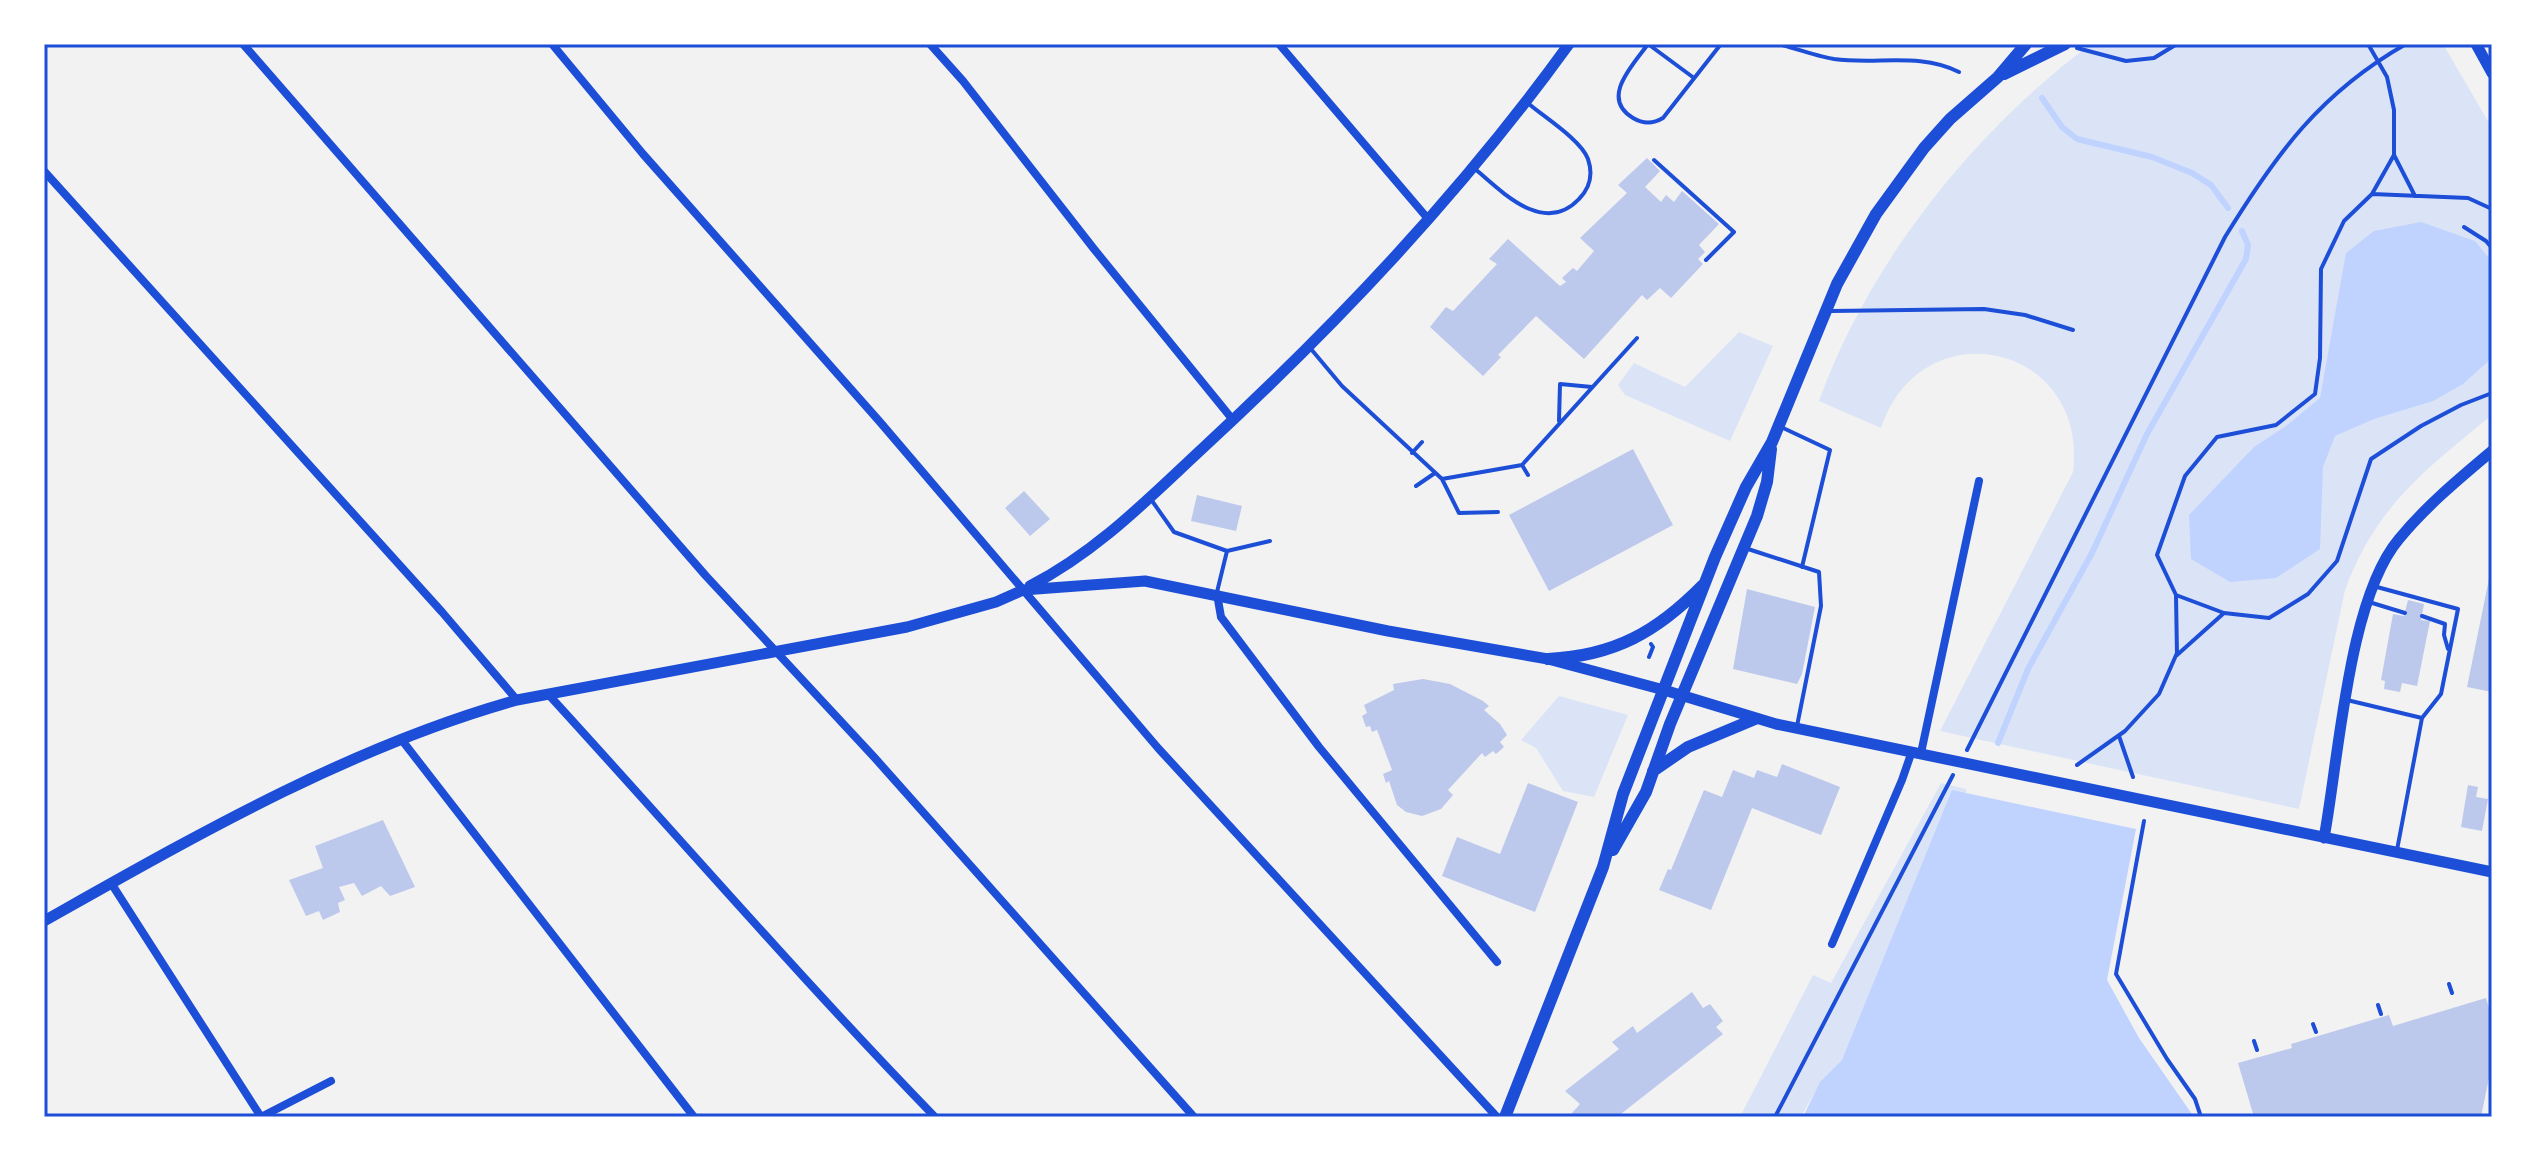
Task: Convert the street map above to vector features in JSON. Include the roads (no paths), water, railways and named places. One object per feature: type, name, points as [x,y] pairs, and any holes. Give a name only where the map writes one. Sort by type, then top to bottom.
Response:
[{"type":"main road","points":[[1505,1117],[1603,867],[1623,794],[1705,583],[1746,487],[1772,442],[1826,311],[1856,248],[1900,179],[1950,119],[1998,77],[2026,44]]},
{"type":"main road","points":[[1998,77],[2070,46]]},
{"type":"main road","points":[[1603,867],[1646,792],[1670,724],[1744,547],[1767,482],[1772,442]]},
{"type":"main road","points":[[1548,659],[1576,658],[1625,644],[1664,621],[1705,583]]},
{"type":"main road","points":[[1653,771],[1688,747],[1755,719]]},
{"type":"street","points":[[243,44],[774,652],[874,757],[1194,1117]]},
{"type":"street","points":[[552,44],[643,154],[870,411],[1158,748],[1497,1117]]},
{"type":"street","points":[[930,44],[963,81],[1233,420]]},
{"type":"street","points":[[1279,44],[1429,220]]},
{"type":"street","points":[[44,921],[235,815],[401,739],[471,713],[517,700],[907,627],[996,602],[1062,569],[1115,531],[1310,347],[1474,168],[1569,44]]},
{"type":"street","points":[[2476,44],[2492,73]]},
{"type":"street","points":[[44,171],[442,612],[517,700]]},
{"type":"street","points":[[2324,838],[2346,700],[2377,574],[2398,540],[2492,451]]},
{"type":"street","points":[[1832,944],[1916,752],[1979,481]]},
{"type":"street","points":[[1023,590],[1145,581],[1217,594],[1388,631],[1548,659],[1796,728],[2492,872]]},
{"type":"street","points":[[1217,594],[1221,617],[1319,747],[1497,962]]},
{"type":"street","points":[[548,694],[671,828],[731,901],[935,1117]]},
{"type":"street","points":[[401,739],[694,1117]]},
{"type":"street","points":[[111,883],[261,1117],[331,1081]]},
{"type":"lane","points":[[1694,78],[1648,44],[1621,81],[1618,90],[1625,112],[1634,119],[1654,123],[1663,118],[1721,44]]},
{"type":"lane","points":[[1474,168],[1531,212],[1555,214],[1572,206],[1587,191],[1591,177],[1587,157],[1576,142],[1527,102]]},
{"type":"lane","points":[[1826,311],[1984,309],[2025,315],[2073,330]]},
{"type":"lane","points":[[1442,479],[1522,465],[1637,338]]},
{"type":"lane","points":[[1310,347],[1342,386],[1442,479],[1459,513],[1498,512]]},
{"type":"lane","points":[[1559,424],[1560,384],[1592,387]]},
{"type":"lane","points":[[1778,426],[1830,450],[1802,567]]},
{"type":"lane","points":[[1412,453],[1422,442]]},
{"type":"lane","points":[[1522,465],[1528,475]]},
{"type":"lane","points":[[1416,486],[1435,473]]},
{"type":"lane","points":[[1149,497],[1174,532],[1227,551],[1270,541]]},
{"type":"lane","points":[[1744,547],[1819,572],[1821,606],[1796,728]]},
{"type":"lane","points":[[1217,594],[1227,551]]},
{"type":"lane","points":[[2373,586],[2458,609],[2441,694],[2422,718],[2397,853]]},
{"type":"lane","points":[[2368,602],[2405,613]]},
{"type":"lane","points":[[2422,616],[2445,624],[2444,635],[2449,651]]},
{"type":"lane","points":[[2346,700],[2422,718]]},
{"type":"water","points":[[2421,222],[2475,241],[2492,262],[2492,358],[2463,384],[2433,401],[2374,419],[2335,436],[2323,467],[2320,549],[2276,578],[2230,582],[2191,559],[2189,515],[2254,447],[2320,398],[2346,253],[2374,231]]},
{"type":"water","points":[[1952,790],[2136,829],[2107,980],[2139,1038],[2194,1117],[1803,1117],[1820,1082],[1842,1060]]},
{"type":"waterway","points":[[2042,98],[2062,127],[2077,139],[2152,157],[2192,173],[2211,185],[2228,208]]},
{"type":"waterway","points":[[1998,743],[2028,669],[2092,553],[2147,434],[2246,259],[2248,245],[2242,231]]}]
